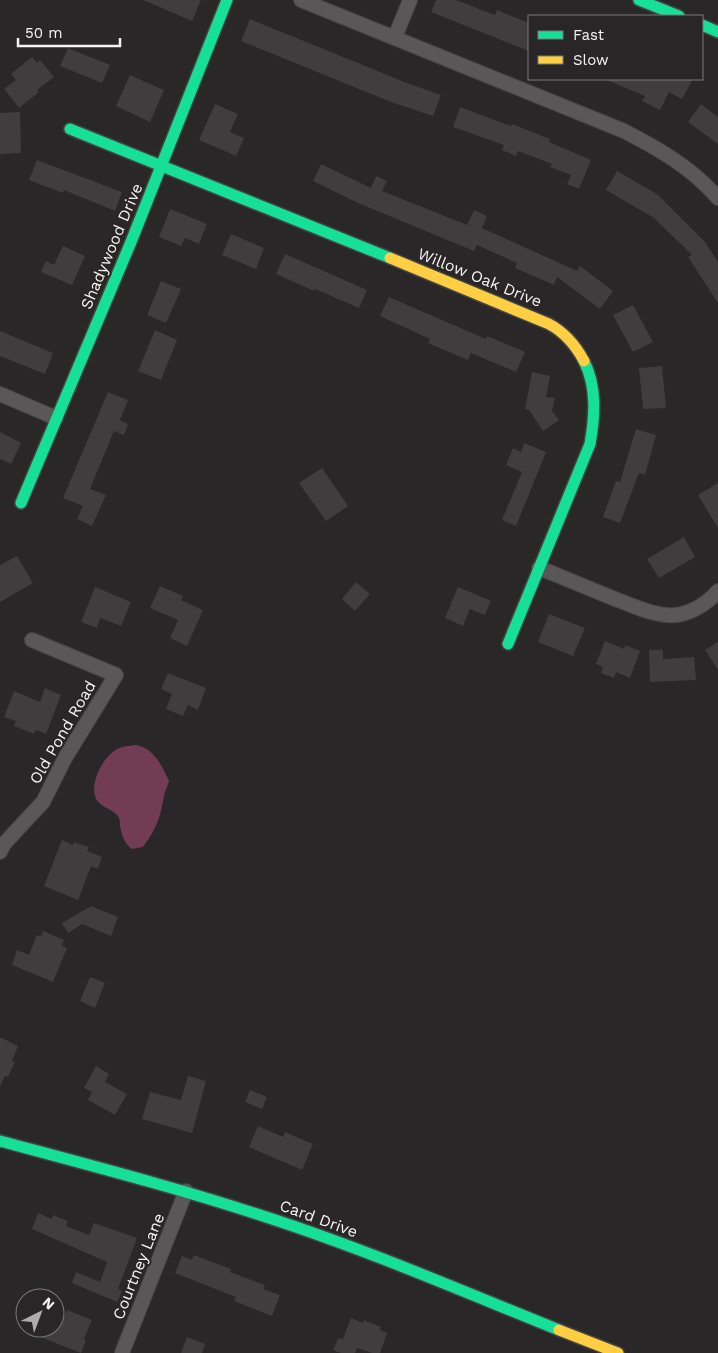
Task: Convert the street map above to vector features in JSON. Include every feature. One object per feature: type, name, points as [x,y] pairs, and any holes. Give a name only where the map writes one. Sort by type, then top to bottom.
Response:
[{"type":"street","name":"Shadywood Drive","points":[[21,502],[162,167],[227,0]]},
{"type":"street","points":[[301,0],[624,131],[663,151],[688,170],[718,198]]},
{"type":"street","points":[[395,37],[410,0]]},
{"type":"street","points":[[638,0],[676,15]]},
{"type":"street","points":[[703,26],[718,32]]},
{"type":"street","name":"Willow Oak Drive","points":[[70,129],[538,318],[557,328],[571,341],[583,358],[592,378],[596,404],[595,424],[590,444],[508,644]]},
{"type":"street","points":[[0,394],[56,418]]},
{"type":"street","points":[[540,568],[648,612],[669,616],[696,609],[712,598],[718,591]]},
{"type":"street","name":"Old Pond Road","points":[[0,852],[42,802],[116,675],[32,640]]},
{"type":"street","name":"Card Drive","points":[[0,1141],[186,1191],[333,1240],[618,1353]]},
{"type":"street","name":"Courtney Lane","points":[[122,1353],[186,1191]]},
{"type":"shaded area","points":[[136,745],[148,750],[157,758],[169,781],[152,834],[143,847],[132,849],[124,839],[117,815],[96,799],[94,786],[102,764],[112,753],[122,747]]},
{"type":"building","points":[[143,0],[201,0],[192,21]]},
{"type":"building","points":[[436,0],[456,0],[495,15],[497,10],[528,23],[528,51],[431,12]]},
{"type":"building","points":[[250,19],[441,95],[433,116],[391,102],[241,41]]},
{"type":"building","points":[[68,48],[110,65],[102,83],[60,66]]},
{"type":"building","points":[[32,57],[37,63],[40,60],[54,77],[37,90],[39,92],[19,108],[4,89],[16,80],[11,74]]},
{"type":"building","points":[[130,75],[164,90],[150,122],[116,106]]},
{"type":"building","points":[[606,80],[692,80],[682,99],[669,92],[660,110],[642,101],[645,96]]},
{"type":"building","points":[[215,104],[238,114],[230,132],[244,138],[236,156],[199,140]]},
{"type":"building","points":[[701,104],[718,117],[718,144],[688,122]]},
{"type":"building","points":[[460,107],[550,139],[549,142],[591,160],[579,189],[567,184],[571,175],[550,167],[552,164],[518,151],[516,156],[502,150],[504,145],[453,127]]},
{"type":"building","points":[[20,112],[21,153],[0,154],[0,113]]},
{"type":"building","points":[[37,160],[122,192],[115,211],[64,190],[63,193],[29,180]]},
{"type":"building","points":[[321,164],[371,188],[376,176],[387,181],[382,191],[467,225],[474,210],[487,216],[482,228],[577,271],[580,266],[613,291],[600,309],[557,277],[554,285],[515,268],[517,263],[477,245],[474,251],[358,203],[313,181]]},
{"type":"building","points":[[617,171],[657,194],[705,242],[718,262],[718,303],[688,257],[692,255],[654,218],[606,190]]},
{"type":"building","points":[[170,209],[207,224],[199,244],[185,238],[181,246],[159,237]]},
{"type":"building","points":[[231,234],[264,248],[256,269],[222,255]]},
{"type":"building","points":[[63,246],[85,256],[72,285],[41,272],[46,261],[54,265]]},
{"type":"building","points":[[285,254],[367,290],[359,308],[276,274]]},
{"type":"building","points":[[161,281],[181,289],[166,323],[147,315]]},
{"type":"building","points":[[389,297],[486,339],[487,336],[525,352],[516,372],[471,353],[468,360],[428,343],[430,339],[380,316]]},
{"type":"building","points":[[633,305],[653,342],[633,352],[613,315]]},
{"type":"building","points":[[155,330],[177,340],[161,380],[138,371]]},
{"type":"building","points":[[0,331],[53,353],[45,374],[0,356]]},
{"type":"building","points":[[662,366],[666,408],[643,409],[639,368]]},
{"type":"building","points":[[532,372],[550,376],[546,397],[555,398],[552,411],[559,420],[543,431],[529,410],[525,409]]},
{"type":"building","points":[[108,392],[128,400],[120,420],[128,424],[124,435],[114,431],[90,489],[106,495],[92,526],[77,519],[83,506],[63,498]]},
{"type":"building","points":[[636,429],[656,435],[645,475],[639,473],[620,523],[603,517],[616,481],[620,482]]},
{"type":"building","points":[[0,432],[21,443],[11,464],[0,459]]},
{"type":"building","points":[[524,443],[546,452],[516,526],[502,520],[522,472],[506,465],[513,448],[521,452]]},
{"type":"building","points":[[322,468],[348,506],[326,521],[299,483]]},
{"type":"building","points":[[718,483],[718,528],[698,495]]},
{"type":"building","points":[[684,537],[695,557],[659,578],[647,559]]},
{"type":"building","points":[[17,556],[33,583],[0,602],[0,565]]},
{"type":"building","points":[[356,582],[370,594],[355,611],[342,599]]},
{"type":"building","points":[[160,586],[183,596],[181,600],[203,610],[187,646],[170,638],[178,620],[150,608]]},
{"type":"building","points":[[95,587],[131,602],[121,626],[100,618],[97,628],[81,622]]},
{"type":"building","points":[[458,587],[491,601],[485,615],[470,609],[463,626],[445,618]]},
{"type":"building","points":[[549,614],[585,628],[573,656],[538,642]]},
{"type":"building","points":[[605,641],[624,649],[625,645],[640,651],[630,678],[616,672],[614,678],[601,673],[603,667],[596,664]]},
{"type":"building","points":[[718,642],[718,670],[705,650]]},
{"type":"building","points":[[649,650],[663,650],[663,659],[694,657],[696,680],[650,682]]},
{"type":"building","points":[[168,673],[206,688],[198,710],[188,705],[183,716],[166,709],[172,694],[161,689]]},
{"type":"building","points":[[45,688],[61,695],[46,734],[36,730],[34,734],[14,726],[16,721],[4,717],[14,691],[40,702]]},
{"type":"building","points":[[62,840],[73,845],[74,842],[89,847],[87,851],[102,857],[98,869],[91,866],[78,900],[44,886]]},
{"type":"building","points":[[91,906],[118,917],[111,936],[82,924],[68,933],[62,923]]},
{"type":"building","points":[[43,931],[64,940],[62,946],[67,948],[53,982],[12,965],[17,950],[29,955],[37,935],[41,937]]},
{"type":"building","points":[[90,977],[105,983],[95,1008],[80,1001]]},
{"type":"building","points":[[0,1037],[18,1046],[12,1061],[15,1062],[8,1077],[5,1076],[0,1086]]},
{"type":"building","points":[[96,1066],[109,1074],[105,1082],[127,1094],[115,1115],[88,1100],[92,1092],[84,1088]]},
{"type":"building","points":[[188,1076],[206,1081],[192,1133],[142,1119],[150,1092],[181,1100]]},
{"type":"building","points":[[250,1090],[267,1097],[262,1109],[245,1102]]},
{"type":"building","points":[[258,1126],[283,1137],[285,1132],[313,1144],[302,1170],[249,1147]]},
{"type":"building","points":[[38,1213],[52,1219],[53,1215],[68,1221],[66,1226],[89,1235],[94,1223],[137,1238],[118,1289],[122,1291],[117,1302],[72,1283],[76,1272],[100,1282],[107,1262],[32,1229]]},
{"type":"building","points":[[194,1255],[231,1269],[230,1272],[265,1285],[263,1289],[280,1295],[272,1316],[234,1301],[236,1297],[175,1273],[182,1256],[192,1260]]},
{"type":"building","points":[[67,1310],[92,1320],[84,1339],[86,1341],[81,1353],[43,1338],[65,1338],[65,1314]]},
{"type":"building","points":[[351,1318],[363,1323],[364,1320],[381,1327],[380,1330],[387,1333],[380,1353],[372,1353],[357,1348],[355,1353],[341,1353],[333,1350],[338,1338],[343,1339]]},
{"type":"building","points":[[187,1337],[205,1344],[202,1353],[181,1353]]},
{"type":"traffic: fast","points":[[21,503],[131,242],[227,0]]},
{"type":"traffic: fast","points":[[639,0],[676,15]]},
{"type":"traffic: fast","points":[[703,25],[718,32]]},
{"type":"traffic: fast","points":[[70,129],[390,258]]},
{"type":"traffic: fast","points":[[508,644],[590,444],[594,402],[591,381],[584,361]]},
{"type":"traffic: fast","points":[[0,1141],[233,1206],[303,1229],[559,1330]]},
{"type":"traffic: slow","points":[[390,258],[549,324],[569,340],[584,361]]},
{"type":"traffic: slow","points":[[559,1330],[618,1353]]}]
